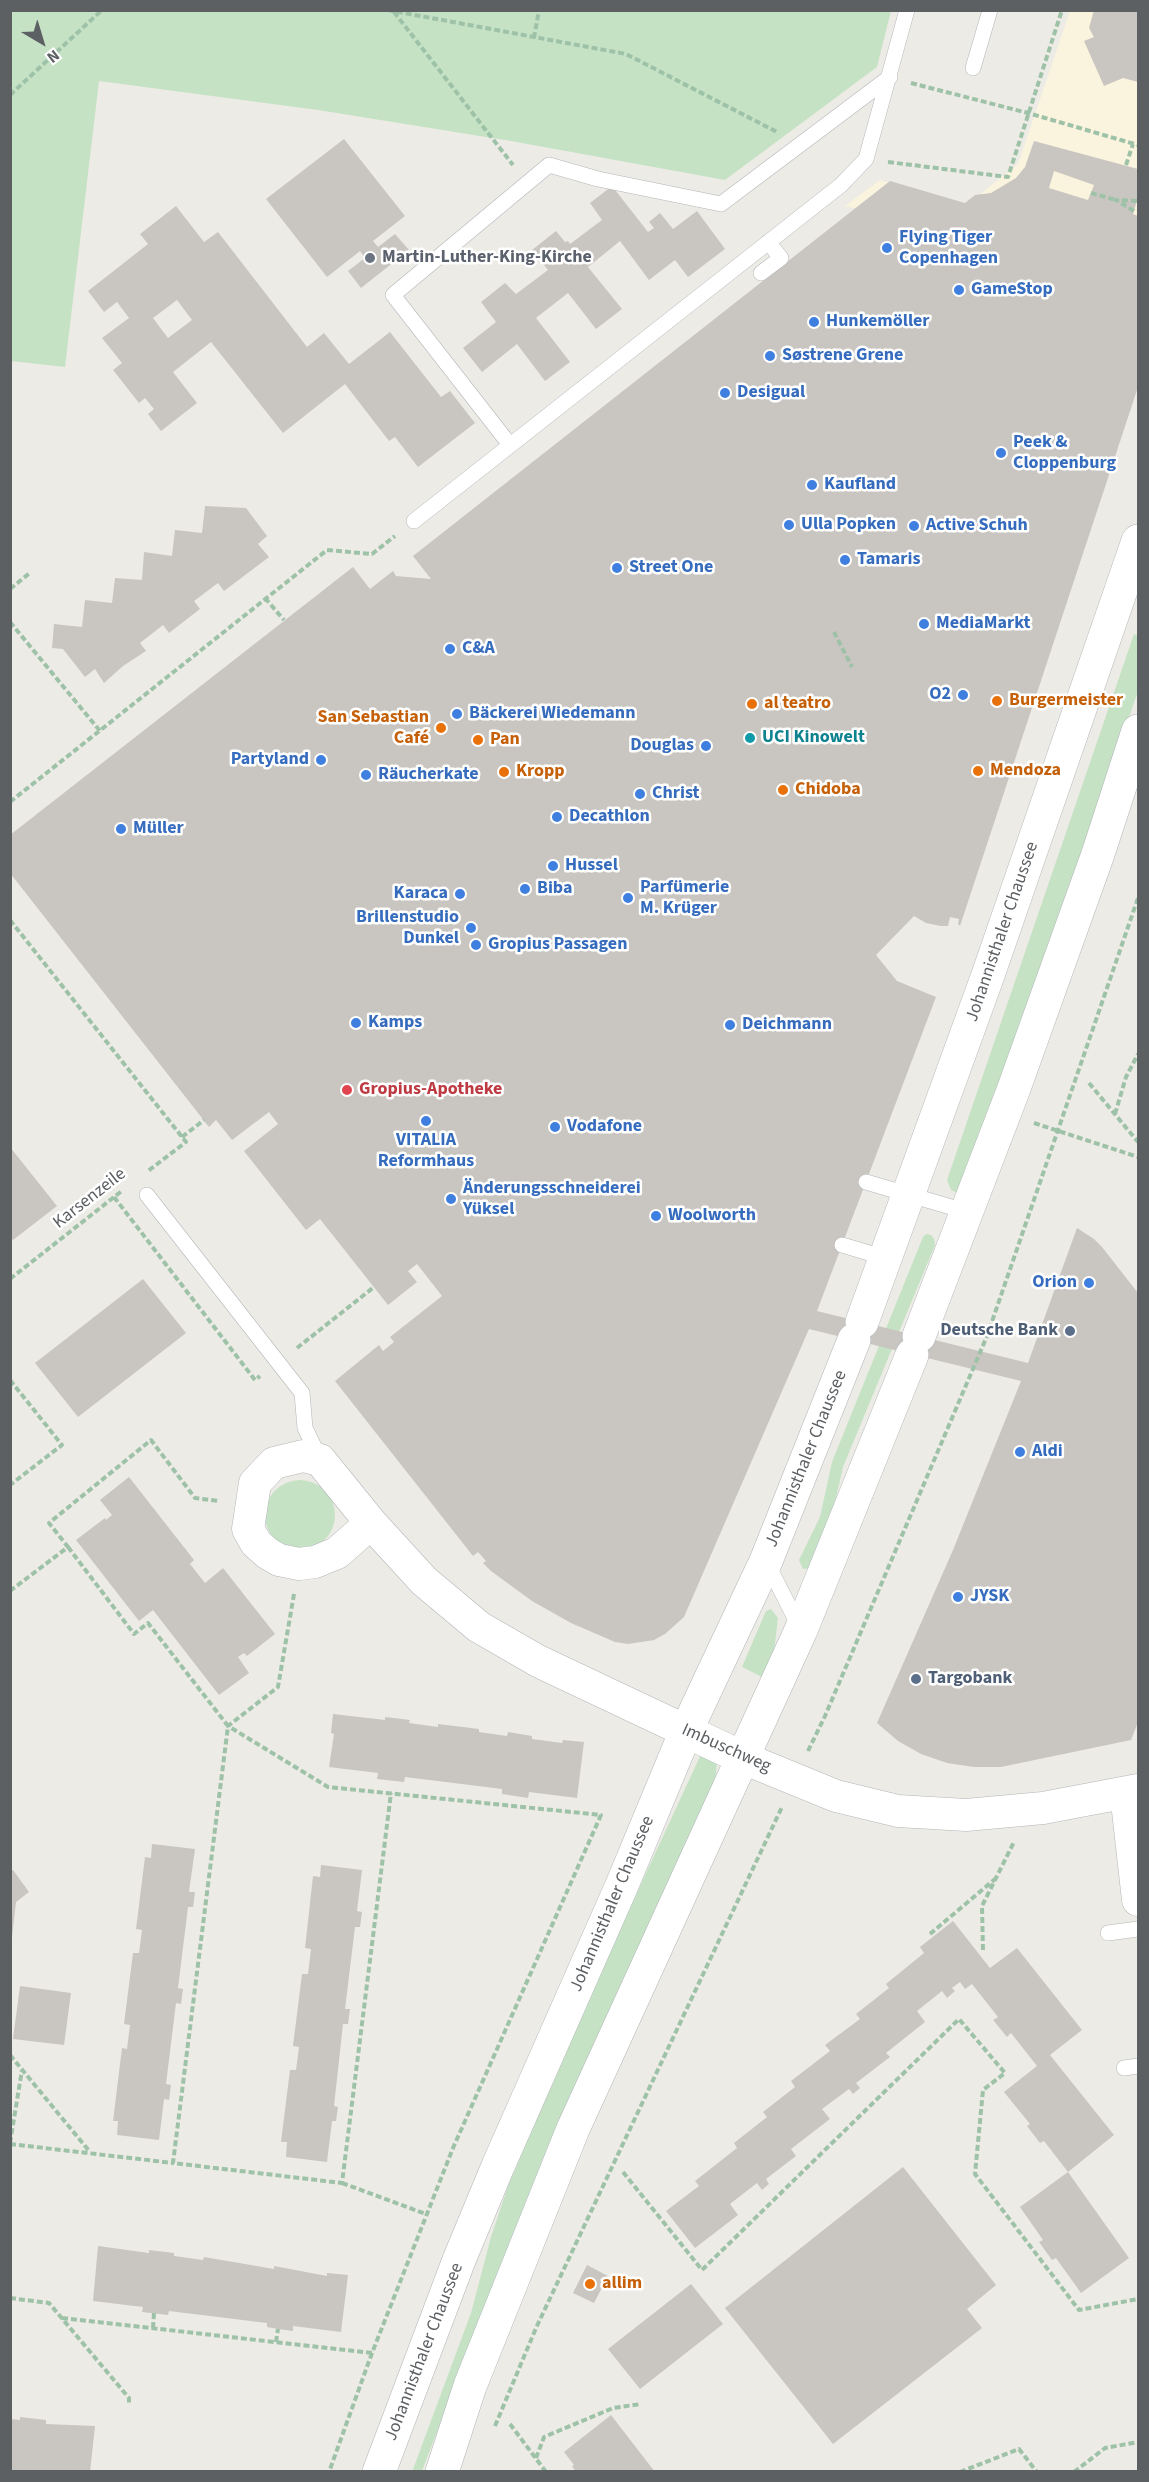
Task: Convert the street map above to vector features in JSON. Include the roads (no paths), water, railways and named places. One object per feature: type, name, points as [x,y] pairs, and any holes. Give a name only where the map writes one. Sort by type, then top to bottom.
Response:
[{"type":"main road","name":"Johannisthaler Chaussee","points":[[379,2472],[464,2250],[686,1731],[766,1560],[858,1331],[1132,580],[1138,541]]},
{"type":"main road","points":[[442,2472],[470,2386],[573,2129],[801,1630],[916,1345],[968,1212],[1098,854],[1138,731]]},
{"type":"main road","name":"Imbuschweg","points":[[686,1731],[743,1758]]},
{"type":"street","points":[[320,1460],[303,1456],[274,1463],[255,1484],[248,1529],[256,1544],[279,1560],[299,1564],[315,1562],[337,1553],[371,1523]]},
{"type":"street","name":"Imbuschweg","points":[[320,1460],[371,1523],[439,1595],[498,1639],[538,1661],[686,1731]]},
{"type":"street","name":"Imbuschweg","points":[[743,1758],[836,1796],[898,1811],[966,1815],[1042,1808],[1132,1791]]},
{"type":"street","points":[[1132,1791],[1138,1900]]},
{"type":"lane","points":[[414,521],[841,185],[866,159],[907,10]]},
{"type":"lane","points":[[974,68],[990,10]]},
{"type":"lane","points":[[510,445],[393,295],[549,165],[598,179],[721,204],[890,77]]},
{"type":"lane","points":[[761,273],[781,258],[768,242]]},
{"type":"lane","points":[[866,1182],[968,1212]]},
{"type":"lane","points":[[147,1195],[302,1393],[305,1428],[320,1460]]},
{"type":"lane","points":[[842,1245],[886,1257]]},
{"type":"lane","points":[[766,1560],[801,1630]]},
{"type":"lane","points":[[1108,1934],[1138,1929]]},
{"type":"place","name":"Flying Tiger Copenhagen","points":[[887,248]]},
{"type":"place","name":"Martin-Luther-King-Kirche","points":[[370,258]]},
{"type":"place","name":"GameStop","points":[[959,290]]},
{"type":"place","name":"Hunkemöller","points":[[814,322]]},
{"type":"place","name":"Søstrene Grene","points":[[770,356]]},
{"type":"place","name":"Desigual","points":[[725,393]]},
{"type":"place","name":"Peek & Cloppenburg","points":[[1001,453]]},
{"type":"place","name":"Kaufland","points":[[812,485]]},
{"type":"place","name":"Ulla Popken","points":[[789,525]]},
{"type":"place","name":"Active Schuh","points":[[914,526]]},
{"type":"place","name":"Tamaris","points":[[845,560]]},
{"type":"place","name":"Street One","points":[[617,568]]},
{"type":"place","name":"MediaMarkt","points":[[924,624]]},
{"type":"place","name":"C&A","points":[[450,649]]},
{"type":"place","name":"O2","points":[[963,695]]},
{"type":"place","name":"Burgermeister","points":[[997,701]]},
{"type":"place","name":"al teatro","points":[[752,704]]},
{"type":"place","name":"Bäckerei Wiedemann","points":[[457,714]]},
{"type":"place","name":"San Sebastian Café","points":[[441,728]]},
{"type":"place","name":"UCI Kinowelt","points":[[750,738]]},
{"type":"place","name":"Pan","points":[[478,740]]},
{"type":"place","name":"Douglas","points":[[706,746]]},
{"type":"place","name":"Partyland","points":[[321,760]]},
{"type":"place","name":"Mendoza","points":[[978,771]]},
{"type":"place","name":"Kropp","points":[[504,772]]},
{"type":"place","name":"Räucherkate","points":[[366,775]]},
{"type":"place","name":"Chidoba","points":[[783,790]]},
{"type":"place","name":"Christ","points":[[640,794]]},
{"type":"place","name":"Decathlon","points":[[557,817]]},
{"type":"place","name":"Müller","points":[[121,829]]},
{"type":"place","name":"Hussel","points":[[553,866]]},
{"type":"place","name":"Biba","points":[[525,889]]},
{"type":"place","name":"Karaca","points":[[460,894]]},
{"type":"place","name":"Parfümerie M. Krüger","points":[[628,898]]},
{"type":"place","name":"Brillenstudio Dunkel","points":[[471,928]]},
{"type":"place","name":"Gropius Passagen","points":[[476,945]]},
{"type":"place","name":"Kamps","points":[[356,1023]]},
{"type":"place","name":"Deichmann","points":[[730,1025]]},
{"type":"place","name":"Gropius-Apotheke","points":[[347,1090]]},
{"type":"place","name":"VITALIA Reformhaus","points":[[426,1121]]},
{"type":"place","name":"Vodafone","points":[[555,1127]]},
{"type":"place","name":"Änderungsschneiderei Yüksel","points":[[451,1199]]},
{"type":"place","name":"Woolworth","points":[[656,1216]]},
{"type":"place","name":"Orion","points":[[1089,1283]]},
{"type":"place","name":"Deutsche Bank","points":[[1070,1331]]},
{"type":"place","name":"Aldi","points":[[1020,1452]]},
{"type":"place","name":"JYSK","points":[[958,1597]]},
{"type":"place","name":"Targobank","points":[[916,1679]]},
{"type":"place","name":"allim","points":[[590,2284]]}]
